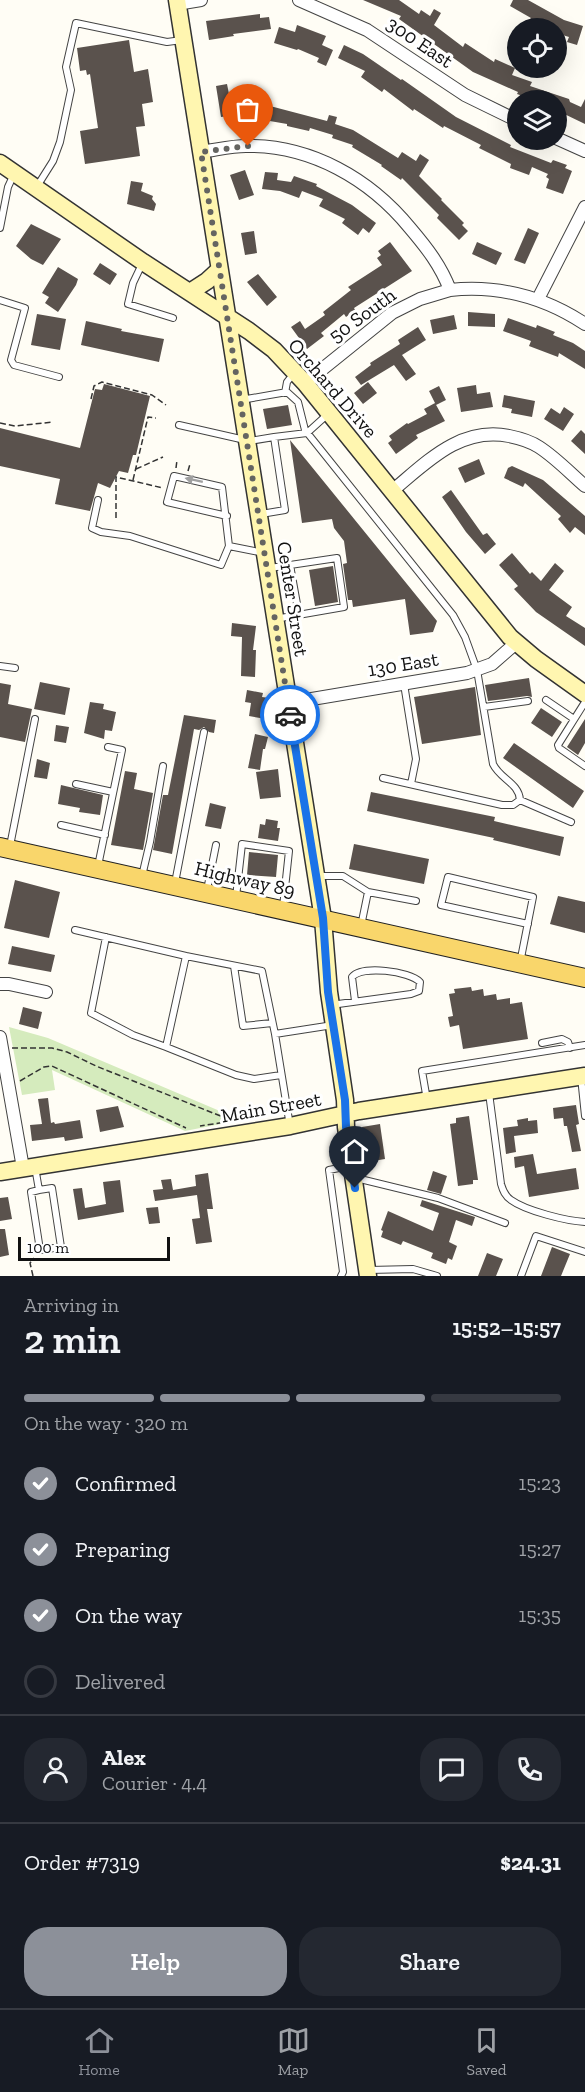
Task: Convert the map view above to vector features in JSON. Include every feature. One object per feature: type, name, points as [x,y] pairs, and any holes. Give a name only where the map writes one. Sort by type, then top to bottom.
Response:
[{"type":"main road","name":"Center Street","points":[[177,2],[323,918],[330,1005],[368,1273]]},
{"type":"main road","name":"Orchard Drive","points":[[0,163],[226,315],[274,350],[329,413],[516,643],[585,694]]},
{"type":"main road","points":[[190,292],[219,270]]},
{"type":"main road","name":"Highway 89","points":[[4,848],[585,978]]},
{"type":"main road","name":"Main Street","points":[[0,1172],[583,1076]]},
{"type":"street","points":[[177,2],[201,0]]},
{"type":"street","name":"300 East","points":[[299,0],[336,15],[383,39],[465,95],[507,116]]},
{"type":"street","points":[[567,143],[585,151]]},
{"type":"street","points":[[201,152],[240,146],[264,147],[307,155],[344,171],[398,213],[434,257],[450,290]]},
{"type":"street","points":[[538,299],[585,207]]},
{"type":"street","name":"50 South","points":[[300,378],[392,313],[420,299],[450,290],[490,290],[538,299],[585,324]]},
{"type":"street","points":[[392,491],[444,448],[465,438],[490,434],[513,436],[533,443],[585,486]]},
{"type":"street","name":"130 East","points":[[288,703],[477,670],[497,660],[516,643]]},
{"type":"street","points":[[0,984],[46,992]]},
{"type":"street","points":[[0,1037],[29,1167]]},
{"type":"lane","points":[[36,188],[52,161],[60,141],[70,90],[66,67],[76,23],[167,42],[183,39]]},
{"type":"lane","points":[[0,228],[8,188],[14,173]]},
{"type":"lane","points":[[143,261],[133,283],[128,304],[173,318]]},
{"type":"lane","points":[[0,300],[25,308],[11,360],[14,365],[59,377]]},
{"type":"lane","points":[[285,393],[287,382],[300,378]]},
{"type":"lane","points":[[240,400],[287,392],[298,402],[307,433],[453,615],[465,637],[477,670],[495,767],[515,786],[520,800]]},
{"type":"lane","points":[[179,425],[246,441],[307,433],[329,413]]},
{"type":"lane","points":[[258,514],[285,510],[274,437]]},
{"type":"lane","points":[[98,500],[92,528],[101,532],[130,537],[221,565],[229,546],[227,516],[222,487],[174,476],[167,502],[227,516]]},
{"type":"lane","points":[[229,546],[265,561],[290,565],[337,558],[344,607],[275,619]]},
{"type":"lane","points":[[290,565],[299,615]]},
{"type":"lane","points":[[0,666],[15,668]]},
{"type":"lane","points":[[404,684],[416,759],[411,784]]},
{"type":"lane","points":[[546,700],[574,719]]},
{"type":"lane","points":[[484,707],[528,701]]},
{"type":"lane","points":[[585,702],[558,745],[585,766]]},
{"type":"lane","points":[[4,848],[35,719]]},
{"type":"lane","points":[[174,886],[204,732]]},
{"type":"lane","points":[[98,869],[122,750],[108,747]]},
{"type":"lane","points":[[141,879],[163,766]]},
{"type":"lane","points":[[383,778],[502,805],[513,805],[520,800]]},
{"type":"lane","points":[[76,784],[113,792]]},
{"type":"lane","points":[[520,800],[571,822]]},
{"type":"lane","points":[[60,825],[105,835]]},
{"type":"lane","points":[[236,900],[242,844],[289,851],[282,911]]},
{"type":"lane","points":[[206,894],[216,845]]},
{"type":"lane","points":[[316,876],[343,876],[368,892],[416,901]]},
{"type":"lane","points":[[520,963],[528,924],[533,897],[448,877],[441,904],[528,924]]},
{"type":"lane","points":[[360,927],[368,892]]},
{"type":"lane","points":[[75,930],[262,971],[290,1126]]},
{"type":"lane","points":[[106,937],[91,1013],[133,1035],[236,1075],[254,1079],[281,1076]]},
{"type":"lane","points":[[166,1047],[186,956]]},
{"type":"lane","points":[[234,966],[243,1026],[272,1023]]},
{"type":"lane","points":[[330,1005],[413,993],[420,988],[420,982],[413,977],[381,970],[357,973],[351,979],[355,1001]]},
{"type":"lane","points":[[275,1034],[334,1025]]},
{"type":"lane","points":[[542,1042],[564,1040],[568,1042],[570,1048]]},
{"type":"lane","points":[[427,1100],[422,1071],[585,1046]]},
{"type":"lane","points":[[583,1076],[585,1116]]},
{"type":"lane","points":[[488,1091],[504,1193],[514,1202],[533,1209],[585,1222]]},
{"type":"lane","points":[[29,1167],[39,1190]]},
{"type":"lane","points":[[341,1276],[343,1272],[329,1170],[353,1172],[366,1179],[438,1198],[505,1223]]},
{"type":"lane","points":[[52,1188],[61,1247],[40,1250],[31,1192],[39,1190],[52,1188]]},
{"type":"lane","points":[[520,1276],[536,1236],[585,1252]]},
{"type":"lane","points":[[368,1273],[413,1273],[437,1276]]},
{"type":"path","points":[[91,399],[94,386],[102,382],[152,395],[166,405]]},
{"type":"path","points":[[133,481],[148,417],[156,418]]},
{"type":"path","points":[[0,423],[15,426],[53,422]]},
{"type":"path","points":[[135,469],[163,457]]},
{"type":"path","points":[[116,518],[116,477],[154,486]]},
{"type":"path","points":[[5,1053],[52,1048],[223,1117],[226,1122],[196,1126]]},
{"type":"path","points":[[17,1083],[44,1067],[52,1066],[187,1128]]},
{"type":"path","points":[[30,1263],[33,1276]]},
{"type":"green space","points":[[9,1027],[48,1038],[241,1120],[185,1131],[52,1070],[55,1090],[22,1095]]},
{"type":"building","points":[[363,0],[399,0],[419,14],[421,10],[430,16],[434,9],[441,13],[434,25],[463,47],[465,43],[494,62],[495,59],[507,64],[507,78],[521,78],[532,82],[530,86],[542,90],[514,90],[473,72],[399,19],[401,16]]},
{"type":"building","points":[[513,0],[528,0],[560,18],[531,18],[510,6]]},
{"type":"building","points":[[260,14],[260,18],[269,17],[271,29],[209,40],[206,21]]},
{"type":"building","points":[[567,21],[583,26],[577,45],[567,42],[569,37],[567,36]]},
{"type":"building","points":[[297,25],[326,36],[322,45],[333,50],[326,66],[317,62],[319,58],[298,49],[274,43],[279,27],[295,32]]},
{"type":"building","points":[[129,40],[134,72],[148,69],[153,102],[142,104],[145,126],[136,127],[140,156],[85,164],[80,131],[98,128],[90,74],[87,75],[86,70],[80,71],[77,48]]},
{"type":"building","points":[[344,45],[363,54],[402,79],[456,117],[507,143],[507,150],[518,150],[551,163],[553,160],[567,165],[565,168],[572,171],[563,194],[546,188],[548,174],[532,167],[529,175],[510,168],[511,164],[479,148],[481,145],[444,126],[443,128],[414,109],[413,111],[384,89],[382,92],[361,77],[365,71],[338,58]]},
{"type":"building","points":[[227,84],[229,94],[232,93],[235,115],[221,117],[216,86]]},
{"type":"building","points":[[257,98],[271,101],[270,106],[327,121],[329,115],[337,117],[335,124],[353,130],[398,158],[402,152],[416,161],[420,154],[429,160],[419,176],[464,223],[462,225],[468,231],[459,240],[437,218],[439,215],[402,178],[401,180],[382,165],[352,147],[353,145],[332,138],[333,135],[310,128],[309,131],[287,126],[287,124],[253,118]]},
{"type":"building","points":[[567,98],[581,107],[585,99],[585,124],[567,115]]},
{"type":"building","points":[[245,170],[254,195],[239,200],[230,175]]},
{"type":"building","points":[[265,172],[278,173],[277,180],[291,182],[294,176],[317,184],[316,186],[352,205],[376,223],[369,233],[363,228],[358,235],[342,223],[345,219],[319,206],[323,199],[302,191],[299,198],[280,191],[262,189]]},
{"type":"building","points":[[131,181],[143,183],[141,191],[153,196],[152,199],[156,204],[154,211],[127,204]]},
{"type":"building","points":[[31,224],[61,239],[43,265],[31,259],[16,246]]},
{"type":"building","points":[[528,228],[539,233],[525,264],[514,260]]},
{"type":"building","points":[[254,231],[257,253],[245,255],[241,233]]},
{"type":"building","points":[[390,242],[412,271],[354,308],[355,310],[346,317],[344,314],[321,333],[324,336],[307,349],[291,327],[300,321],[305,329],[325,315],[323,312],[351,290],[348,287],[382,265],[377,258],[381,255],[378,251]]},
{"type":"building","points":[[477,242],[502,253],[496,265],[472,254]]},
{"type":"building","points":[[100,263],[117,274],[110,285],[93,274]]},
{"type":"building","points":[[58,267],[78,279],[58,312],[45,303],[49,297],[42,293]]},
{"type":"building","points":[[258,274],[277,297],[267,306],[247,282]]},
{"type":"building","points":[[468,312],[495,314],[495,327],[468,326]]},
{"type":"building","points":[[37,314],[66,319],[60,350],[31,345]]},
{"type":"building","points":[[454,315],[457,329],[433,334],[430,320]]},
{"type":"building","points":[[508,318],[536,328],[537,325],[573,343],[585,351],[585,369],[559,353],[558,357],[529,346],[531,341],[503,331]]},
{"type":"building","points":[[86,321],[122,329],[121,331],[164,339],[159,362],[81,345]]},
{"type":"building","points":[[418,327],[426,340],[402,355],[416,374],[406,381],[394,365],[361,385],[355,377],[371,365],[370,363],[400,344],[398,340]]},
{"type":"building","points":[[368,382],[377,393],[363,404],[354,393]]},
{"type":"building","points":[[104,384],[150,396],[136,455],[133,455],[128,473],[119,471],[110,488],[98,483],[90,511],[55,504],[60,479],[0,466],[0,428],[80,448],[95,389],[102,390]]},
{"type":"building","points":[[476,385],[477,394],[490,392],[493,407],[461,412],[457,388]]},
{"type":"building","points":[[439,386],[446,400],[436,405],[429,391]]},
{"type":"building","points":[[504,395],[535,401],[532,417],[511,413],[512,409],[502,407]]},
{"type":"building","points":[[435,403],[445,421],[416,435],[418,438],[396,454],[388,443],[392,440],[389,436],[407,423],[427,414],[424,409]]},
{"type":"building","points":[[288,405],[292,425],[267,429],[263,409]]},
{"type":"building","points":[[564,407],[574,414],[563,431],[544,419],[551,408],[560,414]]},
{"type":"building","points":[[581,430],[585,434],[585,454],[571,441]]},
{"type":"building","points":[[290,440],[437,621],[433,632],[410,635],[405,599],[353,607],[352,600],[348,600],[343,564],[347,563],[344,541],[334,528],[332,519],[302,523]]},
{"type":"building","points":[[479,459],[485,474],[465,483],[458,468]]},
{"type":"building","points":[[512,466],[543,480],[585,516],[585,535],[575,527],[570,533],[558,519],[561,516],[525,483],[523,487],[504,478],[508,468]]},
{"type":"building","points":[[451,490],[483,535],[487,533],[496,544],[485,554],[466,532],[442,497]]},
{"type":"building","points":[[512,553],[530,574],[532,572],[541,581],[555,563],[564,571],[549,590],[572,607],[566,616],[585,628],[585,646],[536,612],[514,589],[518,586],[499,565]]},
{"type":"building","points":[[333,566],[338,602],[315,606],[309,570]]},
{"type":"building","points":[[232,623],[256,626],[253,650],[256,650],[255,677],[241,676],[242,637],[231,636]]},
{"type":"building","points":[[529,678],[532,697],[488,701],[485,685]]},
{"type":"building","points":[[40,682],[70,688],[65,715],[34,709]]},
{"type":"building","points":[[0,683],[11,685],[8,704],[32,709],[25,742],[0,737]]},
{"type":"building","points":[[475,687],[481,735],[422,744],[414,697]]},
{"type":"building","points":[[247,690],[263,693],[262,697],[269,698],[266,719],[249,716],[251,703],[245,702]]},
{"type":"building","points":[[90,702],[104,704],[103,709],[116,712],[112,731],[105,730],[104,739],[84,733]]},
{"type":"building","points":[[541,708],[562,722],[552,737],[531,723]]},
{"type":"building","points":[[184,715],[216,720],[214,733],[204,727],[199,730],[194,729],[172,854],[153,850],[163,795],[168,795]]},
{"type":"building","points":[[585,719],[585,743],[578,755],[567,747]]},
{"type":"building","points":[[56,725],[69,727],[66,743],[54,741]]},
{"type":"building","points":[[255,734],[268,737],[265,749],[263,749],[260,770],[248,768]]},
{"type":"building","points":[[514,743],[584,791],[573,808],[503,758]]},
{"type":"building","points":[[37,759],[50,763],[47,779],[34,777]]},
{"type":"building","points":[[278,769],[281,797],[260,799],[256,772]]},
{"type":"building","points":[[125,771],[137,773],[134,789],[153,793],[143,850],[111,845]]},
{"type":"building","points":[[61,785],[103,795],[100,815],[79,812],[80,808],[58,804]]},
{"type":"building","points":[[371,792],[495,817],[494,821],[564,837],[560,856],[493,840],[494,838],[367,811]]},
{"type":"building","points":[[210,803],[226,807],[221,829],[205,826]]},
{"type":"building","points":[[266,819],[278,821],[277,828],[280,828],[278,841],[258,838],[260,824],[265,825]]},
{"type":"building","points":[[354,844],[429,859],[424,884],[349,869]]},
{"type":"building","points":[[249,852],[278,855],[276,877],[247,875]]},
{"type":"building","points":[[15,880],[60,892],[49,938],[4,928]]},
{"type":"building","points":[[558,896],[585,902],[585,933],[550,924]]},
{"type":"building","points":[[12,946],[55,955],[51,972],[8,964]]},
{"type":"building","points":[[471,987],[472,991],[483,989],[484,996],[496,994],[497,1000],[510,998],[510,1004],[522,1002],[528,1039],[463,1049],[459,1025],[450,1027],[448,1017],[453,1016],[449,994],[455,993],[454,989]]},
{"type":"building","points":[[23,1007],[42,1012],[38,1029],[19,1024]]},
{"type":"building","points":[[48,1098],[51,1123],[80,1120],[83,1138],[65,1141],[64,1137],[32,1141],[30,1125],[42,1124],[38,1099]]},
{"type":"building","points":[[576,1105],[579,1124],[576,1125],[581,1151],[572,1152],[567,1126],[564,1126],[563,1118],[554,1119],[553,1108]]},
{"type":"building","points":[[118,1106],[124,1127],[100,1132],[96,1110]]},
{"type":"building","points":[[469,1116],[478,1180],[473,1180],[473,1184],[458,1186],[450,1124],[456,1123],[456,1118]]},
{"type":"building","points":[[528,1118],[528,1121],[537,1120],[538,1133],[514,1136],[516,1152],[506,1154],[503,1128],[518,1126],[517,1120]]},
{"type":"building","points":[[380,1124],[385,1159],[367,1162],[362,1127]]},
{"type":"building","points":[[533,1154],[537,1174],[576,1168],[579,1189],[529,1197],[524,1166],[515,1168],[514,1157]]},
{"type":"building","points":[[433,1171],[447,1176],[441,1194],[427,1190]]},
{"type":"building","points":[[208,1173],[213,1209],[207,1209],[212,1242],[196,1244],[192,1219],[200,1218],[197,1195],[155,1201],[153,1190],[163,1189],[161,1180],[171,1179],[173,1190],[196,1186],[195,1175]]},
{"type":"building","points":[[120,1180],[124,1212],[78,1220],[73,1189],[82,1188],[85,1208],[106,1204],[103,1182]]},
{"type":"building","points":[[8,1197],[12,1219],[0,1221],[0,1198]]},
{"type":"building","points":[[422,1200],[475,1217],[472,1226],[456,1220],[449,1242],[457,1246],[452,1260],[448,1258],[446,1264],[431,1258],[433,1253],[403,1241],[401,1245],[381,1237],[383,1231],[381,1230],[388,1211],[433,1231],[439,1213],[420,1206]]},
{"type":"building","points":[[158,1207],[160,1223],[149,1224],[146,1208]]},
{"type":"building","points":[[0,1229],[5,1229],[9,1255],[0,1257]]},
{"type":"building","points":[[552,1247],[570,1254],[561,1276],[541,1276]]},
{"type":"building","points":[[487,1253],[503,1259],[496,1276],[478,1276]]},
{"type":"way so far","points":[[248,146],[201,152],[290,715]]},
{"type":"route","points":[[290,715],[323,918],[328,992],[345,1100],[346,1127],[355,1188]]}]
